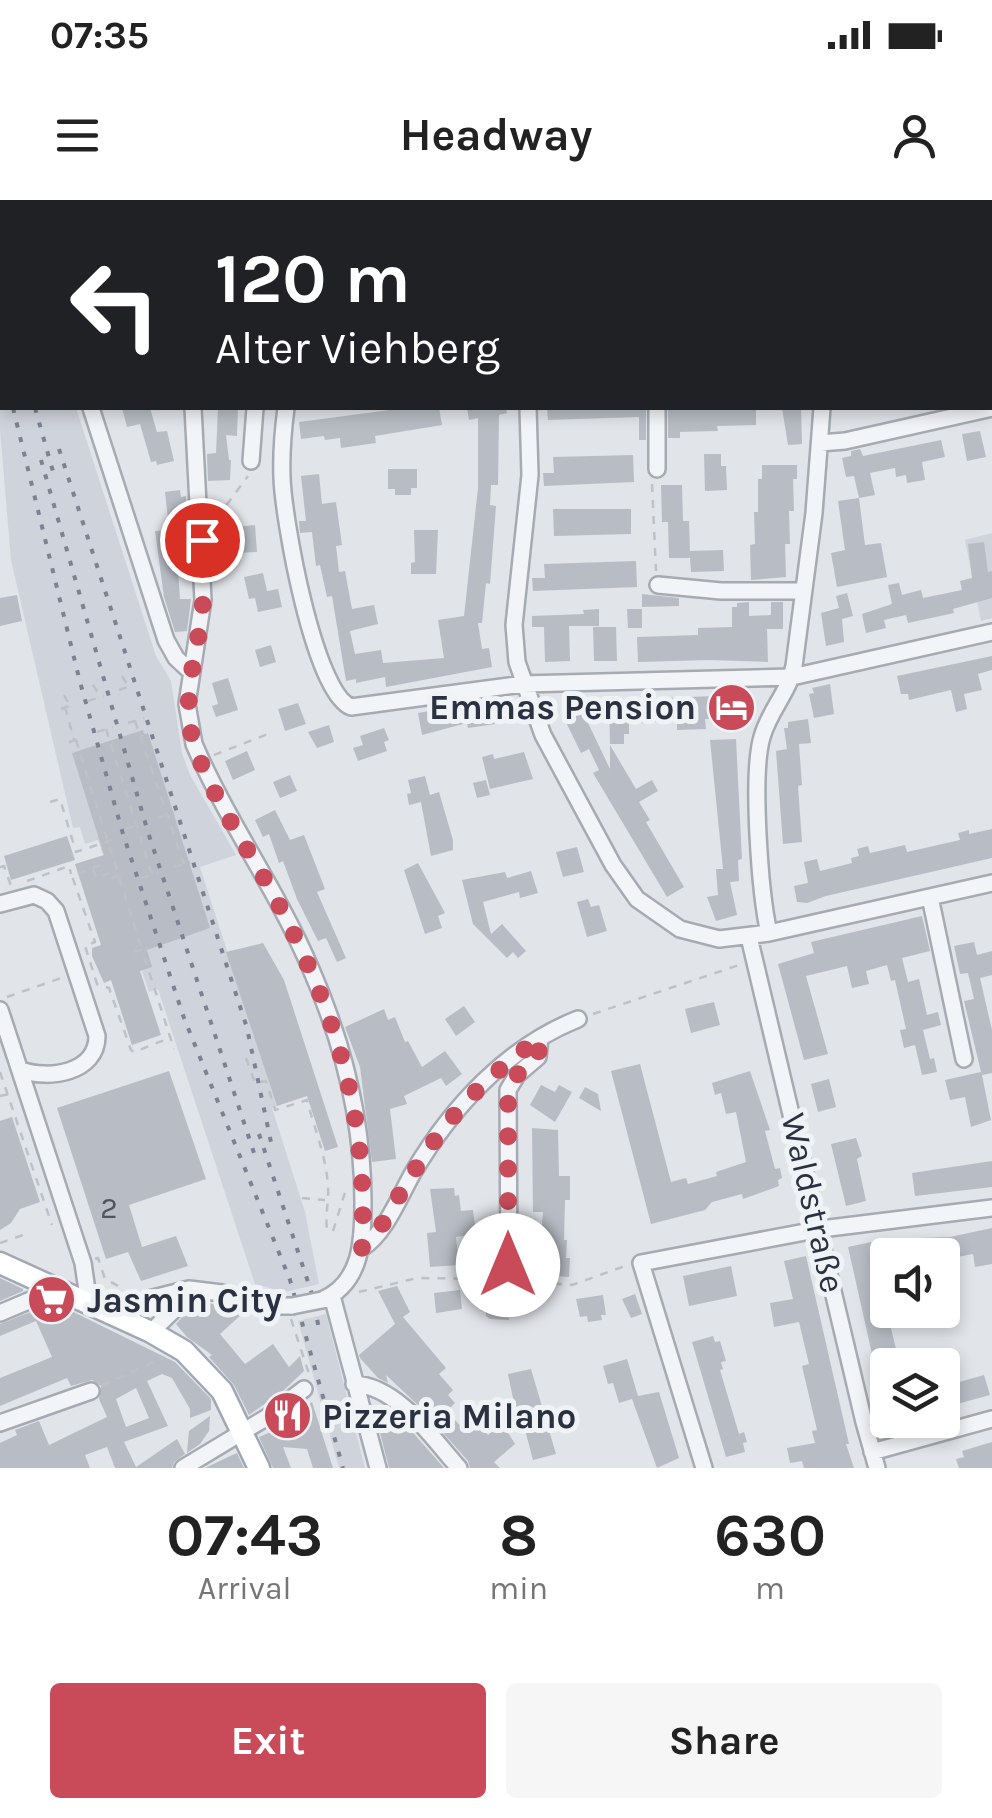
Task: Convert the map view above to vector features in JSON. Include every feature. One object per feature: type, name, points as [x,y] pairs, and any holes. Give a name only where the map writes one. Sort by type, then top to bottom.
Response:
[{"type":"main road","points":[[0,1263],[184,1351],[222,1390],[259,1468]]},
{"type":"street","points":[[92,410],[166,640],[176,658],[191,672]]},
{"type":"street","points":[[193,410],[203,600],[187,704],[194,744],[310,965],[336,1032],[360,1136],[364,1180],[362,1248]]},
{"type":"street","points":[[251,460],[255,410]]},
{"type":"street","points":[[286,410],[282,478],[293,559],[318,649],[344,704],[360,708],[523,684],[792,677],[992,632]]},
{"type":"street","points":[[528,410],[529,502],[514,625],[517,662],[543,735],[597,837],[637,898],[668,923],[700,937],[749,937],[992,883]]},
{"type":"street","points":[[656,410],[657,469]]},
{"type":"street","points":[[769,933],[757,760],[767,722],[792,677],[822,410]]},
{"type":"street","points":[[820,444],[983,410]]},
{"type":"street","points":[[658,585],[721,591],[802,591]]},
{"type":"street","points":[[6,898],[34,895],[52,905],[88,968],[97,1036],[94,1054],[84,1064],[50,1076],[20,1070]]},
{"type":"street","points":[[930,897],[964,1059]]},
{"type":"street","name":"Waldstraße","points":[[749,937],[875,1460]]},
{"type":"street","points":[[0,1010],[84,1269],[89,1304],[154,1299],[189,1289],[266,1306],[290,1307],[327,1298],[344,1284],[362,1248],[376,1235],[445,1123],[484,1081],[540,1038],[578,1019]]},
{"type":"street","points":[[508,1272],[508,1090],[518,1074],[538,1057],[540,1038]]},
{"type":"street","points":[[704,1468],[632,1264],[821,1229],[992,1208]]},
{"type":"street","points":[[84,1269],[96,1291],[114,1304]]},
{"type":"street","points":[[0,1314],[33,1299],[49,1286]]},
{"type":"street","points":[[151,1332],[183,1300],[208,1291]]},
{"type":"street","points":[[327,1298],[378,1468]]},
{"type":"street","points":[[151,1332],[148,1314],[154,1299]]},
{"type":"street","points":[[354,1384],[369,1386],[398,1404],[459,1468]]},
{"type":"street","points":[[0,1423],[95,1388]]},
{"type":"street","points":[[183,1468],[269,1416],[304,1388]]},
{"type":"street","points":[[875,1460],[992,1418]]},
{"type":"path","points":[[200,512],[224,506],[236,496],[248,476],[251,460]]},
{"type":"path","points":[[657,469],[652,482],[658,585]]},
{"type":"path","points":[[119,690],[129,685],[122,676]]},
{"type":"path","points":[[88,701],[102,697],[94,684],[96,692]]},
{"type":"path","points":[[66,701],[64,695],[174,1049]]},
{"type":"path","points":[[128,723],[144,718]]},
{"type":"path","points":[[135,721],[184,864]]},
{"type":"path","points":[[97,732],[112,727]]},
{"type":"path","points":[[106,729],[152,874]]},
{"type":"path","points":[[213,756],[268,734]]},
{"type":"path","points":[[50,802],[60,800],[76,852],[110,841]]},
{"type":"path","points":[[158,818],[174,813]]},
{"type":"path","points":[[126,829],[142,823]]},
{"type":"path","points":[[174,867],[190,862]]},
{"type":"path","points":[[72,876],[100,865]]},
{"type":"path","points":[[0,867],[4,866],[6,898]]},
{"type":"path","points":[[26,881],[69,866],[95,942],[85,946],[88,968],[97,984],[109,988],[131,1050],[162,1042],[169,1034]]},
{"type":"path","points":[[92,868],[96,878],[121,875]]},
{"type":"path","points":[[141,878],[158,873]]},
{"type":"path","points":[[134,952],[144,949]]},
{"type":"path","points":[[578,1019],[754,960]]},
{"type":"path","points":[[0,1000],[88,968]]},
{"type":"path","points":[[246,1058],[255,1082],[266,1081],[276,1110],[307,1100],[325,1164],[330,1233],[348,1183]]},
{"type":"path","points":[[0,1072],[52,1225]]},
{"type":"path","points":[[302,1198],[328,1200]]},
{"type":"path","points":[[0,1243],[22,1235]]},
{"type":"path","points":[[84,1269],[98,1258],[105,1279],[126,1290],[144,1288],[154,1299]]},
{"type":"path","points":[[358,1292],[418,1278],[508,1272],[572,1285],[632,1264]]},
{"type":"path","points":[[290,1307],[310,1378],[304,1388]]},
{"type":"path","points":[[95,1388],[184,1351]]},
{"type":"shaded area","points":[[0,410],[77,410],[156,656],[171,681],[182,753],[190,775],[236,855],[200,867],[277,1106],[272,1108],[305,1212],[319,1284],[285,1292],[255,1284],[158,989],[149,992],[98,840],[85,844],[80,827],[73,828],[11,560]]},
{"type":"shaded area","points":[[992,533],[992,618],[981,621],[965,540]]},
{"type":"shaded area","points":[[326,1314],[365,1468],[339,1468],[298,1321]]},
{"type":"building","points":[[123,410],[151,410],[157,432],[167,431],[174,461],[157,465],[156,461],[151,462],[140,424],[127,427]]},
{"type":"building","points":[[218,410],[238,410],[237,436],[226,435],[230,480],[208,481],[207,454],[216,453]]},
{"type":"building","points":[[390,410],[439,410],[442,425],[375,436],[376,443],[341,448],[340,438],[301,439],[299,422]]},
{"type":"building","points":[[467,410],[506,410],[499,415],[498,485],[491,485],[490,505],[496,506],[490,584],[486,583],[482,623],[478,623],[482,649],[489,648],[492,667],[386,687],[385,677],[356,683],[356,679],[346,681],[332,596],[327,597],[320,565],[316,566],[312,532],[300,533],[299,521],[306,521],[301,476],[319,474],[322,504],[336,502],[342,545],[336,546],[339,572],[345,571],[352,609],[374,605],[378,624],[350,631],[355,654],[381,650],[383,663],[444,658],[438,620],[464,616],[478,488],[478,418],[469,420]]},
{"type":"building","points":[[547,410],[646,410],[646,440],[639,440],[639,417],[548,420]]},
{"type":"building","points":[[668,410],[756,410],[756,425],[717,426],[718,431],[680,432],[680,438],[668,438]]},
{"type":"building","points":[[782,410],[801,410],[802,444],[788,445]]},
{"type":"building","points":[[980,431],[986,457],[967,461],[962,434]]},
{"type":"building","points":[[941,440],[945,457],[922,462],[925,480],[907,483],[906,475],[896,477],[895,468],[870,473],[875,495],[859,498],[854,476],[846,477],[842,458],[851,456],[851,451],[860,449],[863,456]]},
{"type":"building","points":[[704,454],[721,454],[727,490],[705,491]]},
{"type":"building","points":[[633,455],[634,482],[544,486],[543,473],[554,473],[553,457]]},
{"type":"building","points":[[762,465],[797,465],[797,479],[793,479],[794,511],[789,511],[790,544],[785,544],[786,577],[751,580],[750,545],[755,544],[754,512],[758,512]]},
{"type":"building","points":[[388,469],[417,469],[417,488],[411,488],[411,495],[395,495],[395,489],[388,489]]},
{"type":"building","points":[[661,485],[682,485],[683,521],[689,521],[690,551],[723,550],[724,571],[691,572],[690,558],[669,558],[668,522],[662,522]]},
{"type":"building","points":[[180,490],[181,497],[186,496],[187,517],[168,519],[165,492]]},
{"type":"building","points":[[859,498],[865,545],[881,543],[887,577],[837,587],[831,553],[845,550],[838,501]]},
{"type":"building","points":[[553,509],[631,509],[631,534],[554,536]]},
{"type":"building","points":[[255,525],[257,552],[238,553],[235,527]]},
{"type":"building","points":[[178,529],[183,570],[178,570],[180,599],[191,599],[187,631],[175,632],[164,597],[155,531]]},
{"type":"building","points":[[414,530],[438,530],[436,574],[411,574],[411,563],[415,562]]},
{"type":"building","points":[[984,542],[988,572],[992,571],[992,598],[953,609],[954,613],[908,623],[906,615],[884,620],[886,628],[866,633],[862,614],[892,604],[888,585],[899,583],[902,595],[921,590],[923,598],[962,590],[960,581],[972,578],[968,544]]},
{"type":"building","points":[[636,561],[637,587],[533,591],[532,578],[545,578],[544,564]]},
{"type":"building","points":[[263,573],[267,591],[278,589],[282,607],[258,612],[255,598],[249,599],[244,577]]},
{"type":"building","points":[[847,593],[853,616],[842,619],[844,642],[826,646],[821,613],[839,608],[836,596]]},
{"type":"building","points":[[642,594],[679,598],[679,606],[642,607]]},
{"type":"building","points":[[17,595],[22,621],[0,626],[0,598]]},
{"type":"building","points":[[749,602],[749,616],[771,615],[771,602],[783,602],[783,629],[767,629],[768,662],[638,662],[637,637],[698,635],[698,628],[732,627],[732,607]]},
{"type":"building","points":[[599,609],[599,626],[569,626],[570,661],[545,662],[544,627],[532,627],[532,616],[584,614],[583,610]]},
{"type":"building","points":[[627,609],[642,609],[642,628],[628,628]]},
{"type":"building","points":[[593,627],[616,627],[617,661],[594,661]]},
{"type":"building","points":[[271,645],[276,662],[260,667],[255,650]]},
{"type":"building","points":[[992,656],[992,670],[978,674],[982,690],[964,694],[967,709],[956,712],[951,690],[909,700],[908,694],[901,694],[897,676]]},
{"type":"building","points":[[228,678],[238,710],[216,717],[212,706],[218,704],[212,683]]},
{"type":"building","points":[[830,684],[834,714],[814,718],[809,694],[814,693],[812,688]]},
{"type":"building","points":[[743,695],[744,718],[705,719],[706,729],[677,730],[677,721],[629,723],[624,744],[610,744],[609,700]]},
{"type":"building","points":[[491,700],[495,724],[468,728],[467,723],[422,735],[418,713]]},
{"type":"building","points":[[298,703],[306,724],[285,731],[278,709]]},
{"type":"building","points":[[580,706],[610,769],[610,745],[636,789],[652,780],[658,791],[639,802],[650,820],[646,822],[684,887],[667,897],[593,773],[599,770],[589,749],[581,753],[562,714]]},
{"type":"building","points":[[808,719],[811,743],[799,744],[802,842],[783,844],[776,751],[787,749],[784,728],[788,728],[788,722]]},
{"type":"building","points":[[329,725],[334,742],[317,748],[308,732]]},
{"type":"building","points":[[384,728],[389,740],[384,742],[387,751],[358,761],[353,748],[363,745],[360,736]]},
{"type":"building","points":[[143,730],[148,733],[210,928],[147,950],[152,967],[140,971],[161,1035],[132,1045],[111,980],[104,983],[92,956],[92,948],[101,945],[75,864],[104,855],[72,753]]},
{"type":"building","points":[[736,739],[742,859],[738,860],[739,881],[730,882],[737,915],[716,921],[707,897],[718,895],[716,869],[723,869],[710,740]]},
{"type":"building","points":[[247,751],[255,770],[233,780],[225,761]]},
{"type":"building","points":[[524,752],[533,779],[490,789],[482,757],[493,754],[494,759]]},
{"type":"building","points":[[290,775],[297,791],[280,798],[273,782]]},
{"type":"building","points":[[425,776],[430,795],[439,792],[453,840],[453,850],[431,856],[421,802],[409,805],[407,794],[411,793],[408,780]]},
{"type":"building","points":[[486,780],[490,795],[477,798],[473,783]]},
{"type":"building","points":[[275,810],[290,840],[304,835],[325,889],[317,892],[346,958],[337,962],[326,938],[318,941],[269,834],[263,837],[255,820]]},
{"type":"building","points":[[992,829],[992,858],[807,903],[797,902],[794,886],[808,883],[804,862],[817,859],[820,871],[852,863],[851,858],[859,856],[857,849],[868,846],[870,853],[905,845],[907,852],[960,840],[958,833],[969,830],[969,834]]},
{"type":"building","points":[[67,836],[75,860],[11,880],[4,856]]},
{"type":"building","points":[[577,847],[584,872],[563,877],[556,852]]},
{"type":"building","points":[[418,863],[445,913],[438,916],[442,928],[425,934],[404,870]]},
{"type":"building","points":[[531,871],[538,893],[520,898],[519,892],[483,902],[491,934],[502,924],[526,951],[518,958],[513,952],[507,958],[473,924],[462,880],[505,872],[507,878]]},
{"type":"building","points":[[588,899],[591,907],[599,905],[607,931],[587,937],[577,902]]},
{"type":"building","points":[[922,916],[930,951],[902,958],[908,982],[919,979],[927,1015],[938,1012],[941,1025],[923,1030],[937,1072],[922,1075],[915,1045],[904,1048],[900,1030],[906,1029],[895,980],[891,981],[887,965],[866,971],[869,984],[852,988],[847,966],[806,976],[828,1054],[804,1060],[778,964],[814,953],[811,942]]},
{"type":"building","points":[[974,942],[977,955],[992,951],[992,975],[980,978],[992,1030],[992,1073],[982,1075],[991,1120],[971,1127],[965,1097],[950,1100],[945,1080],[981,1072],[964,1001],[974,999],[968,973],[960,974],[954,946]]},
{"type":"building","points":[[263,943],[284,980],[338,1147],[325,1151],[307,1096],[277,1106],[226,952]]},
{"type":"building","points":[[714,1002],[720,1025],[691,1033],[685,1009]]},
{"type":"building","points":[[464,1006],[475,1022],[456,1036],[445,1019]]},
{"type":"building","points":[[384,1009],[388,1020],[395,1017],[405,1042],[408,1041],[422,1067],[445,1051],[462,1074],[446,1086],[441,1078],[404,1096],[407,1104],[390,1109],[396,1159],[372,1162],[360,1067],[345,1027]]},
{"type":"building","points":[[640,1064],[671,1182],[686,1178],[688,1184],[746,1162],[736,1112],[726,1114],[721,1093],[715,1095],[712,1083],[750,1071],[770,1130],[765,1131],[775,1169],[780,1168],[779,1186],[743,1199],[742,1194],[712,1202],[705,1210],[651,1224],[611,1071]]},
{"type":"building","points":[[169,1071],[206,1179],[129,1205],[142,1247],[176,1236],[188,1266],[141,1281],[128,1252],[106,1259],[57,1108]]},
{"type":"building","points":[[829,1079],[836,1107],[818,1112],[811,1084]]},
{"type":"building","points":[[541,1085],[555,1092],[559,1085],[572,1092],[555,1122],[530,1105]]},
{"type":"building","points":[[585,1087],[598,1094],[601,1111],[579,1098]]},
{"type":"building","points":[[12,1117],[40,1202],[20,1209],[11,1223],[0,1230],[0,1121]]},
{"type":"building","points":[[532,1128],[558,1130],[559,1176],[570,1176],[564,1240],[566,1258],[570,1258],[569,1277],[538,1275],[543,1212],[533,1212]]},
{"type":"building","points":[[856,1138],[862,1156],[857,1159],[866,1201],[846,1206],[831,1144]]},
{"type":"building","points":[[992,1161],[992,1187],[915,1196],[912,1173]]},
{"type":"building","points":[[454,1188],[461,1211],[473,1210],[476,1234],[456,1237],[459,1265],[430,1267],[427,1233],[436,1232],[430,1189]]},
{"type":"building","points":[[992,1228],[992,1264],[975,1267],[973,1254],[960,1257],[960,1238],[919,1238],[950,1237]]},
{"type":"building","points":[[870,1242],[870,1328],[891,1328],[896,1348],[871,1348],[848,1247]]},
{"type":"building","points":[[806,1256],[854,1468],[804,1468],[802,1461],[790,1463],[787,1448],[815,1443],[812,1431],[817,1430],[802,1366],[809,1364],[799,1322],[774,1327],[770,1303],[793,1299],[784,1261]]},
{"type":"building","points":[[731,1266],[737,1296],[689,1306],[683,1276]]},
{"type":"building","points":[[0,1278],[23,1289],[23,1291],[0,1301]]},
{"type":"building","points":[[397,1286],[410,1312],[403,1317],[446,1368],[439,1374],[453,1390],[448,1395],[455,1403],[447,1411],[464,1430],[476,1420],[488,1435],[502,1423],[515,1444],[494,1462],[500,1468],[470,1468],[421,1408],[386,1375],[388,1383],[378,1378],[360,1358],[395,1324],[378,1291]]},
{"type":"building","points":[[482,1289],[511,1291],[509,1320],[490,1319],[486,1311],[481,1311]]},
{"type":"building","points":[[460,1290],[462,1309],[436,1313],[434,1293]]},
{"type":"building","points":[[635,1294],[642,1314],[631,1318],[622,1299]]},
{"type":"building","points":[[603,1295],[606,1315],[601,1315],[602,1320],[588,1322],[587,1316],[580,1317],[576,1299]]},
{"type":"building","points":[[49,1300],[175,1362],[211,1399],[211,1410],[190,1418],[190,1409],[172,1378],[162,1374],[147,1381],[168,1426],[124,1442],[136,1467],[177,1439],[185,1454],[172,1468],[115,1468],[107,1447],[85,1455],[90,1468],[0,1468],[0,1443],[17,1435],[15,1430],[39,1421],[49,1445],[107,1417],[99,1399],[101,1386],[92,1380],[71,1386],[67,1378],[0,1406],[0,1378],[52,1357],[36,1321],[0,1336],[0,1324],[38,1309]],"holes":[[[136,1388],[149,1418],[126,1427],[116,1399]]]},
{"type":"building","points":[[206,1302],[243,1313],[220,1334],[245,1364],[273,1344],[289,1367],[300,1356],[304,1371],[249,1415],[234,1385],[209,1357],[212,1355],[176,1324],[189,1310]]},
{"type":"building","points":[[713,1336],[715,1342],[720,1341],[726,1361],[721,1362],[720,1370],[739,1434],[744,1432],[747,1442],[743,1443],[745,1452],[726,1457],[692,1342]]},
{"type":"building","points":[[627,1359],[638,1396],[659,1392],[679,1458],[657,1468],[632,1399],[619,1403],[603,1366]]},
{"type":"building","points":[[531,1369],[556,1454],[533,1460],[508,1374]]},
{"type":"building","points":[[984,1375],[990,1395],[960,1403],[960,1382]]},
{"type":"building","points":[[312,1402],[333,1468],[313,1468],[307,1449],[283,1447],[291,1468],[273,1468],[259,1437],[280,1428],[282,1421]]},
{"type":"building","points":[[383,1406],[400,1419],[403,1429],[408,1427],[444,1468],[389,1468],[374,1409]]},
{"type":"building","points":[[210,1416],[209,1431],[187,1453],[189,1431]]},
{"type":"building","points":[[992,1442],[992,1468],[959,1468],[956,1459],[964,1457],[962,1451]]},
{"type":"building","points":[[237,1453],[244,1468],[205,1468],[228,1457]]},
{"type":"railway","points":[[13,410],[80,682],[123,834],[184,1018],[290,1280],[343,1468]]},
{"type":"railway","points":[[36,410],[54,475]]},
{"type":"railway","points":[[59,449],[247,1028],[272,1147]]},
{"type":"railway","points":[[41,460],[147,829],[254,1153]]},
{"type":"railway","points":[[259,1134],[312,1294],[320,1334]]},
{"type":"place","name":"Emmas Pension","points":[[731,707]]},
{"type":"place","name":"Jasmin City","points":[[52,1300]]},
{"type":"place","name":"Pizzeria Milano","points":[[287,1416]]},
{"type":"route","points":[[202,540],[203,600],[187,704],[189,722],[210,779],[310,965],[336,1032],[360,1136],[364,1180],[362,1248],[376,1235],[445,1123],[484,1081],[540,1038],[538,1057],[518,1074],[508,1090],[508,1265]]}]
